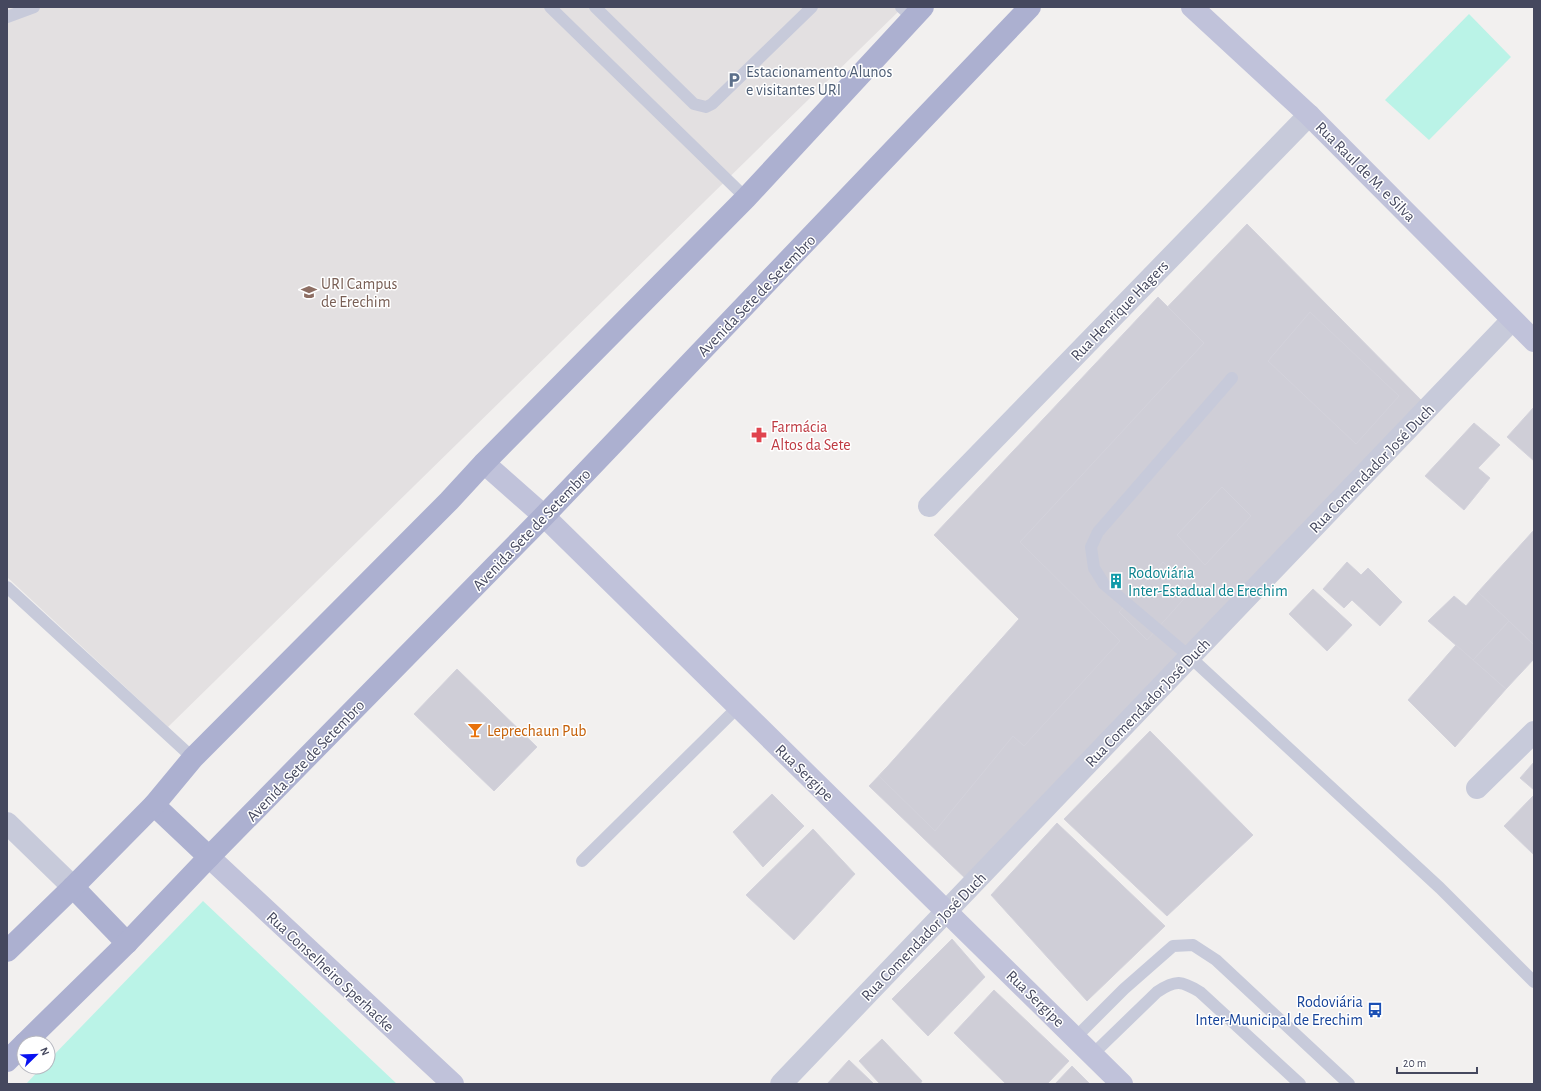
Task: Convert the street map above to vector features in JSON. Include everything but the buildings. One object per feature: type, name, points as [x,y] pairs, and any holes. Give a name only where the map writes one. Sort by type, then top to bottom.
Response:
[{"type":"main road","name":"Avenida Sete de Setembro","points":[[34,1035],[127,943],[209,857],[544,516],[1030,7]]},
{"type":"main road","name":"Rua Raul de M. e Silva","points":[[1192,7],[1310,115],[1534,341]]},
{"type":"main road","points":[[7,951],[154,805],[193,758],[449,501],[484,463],[746,198],[912,11]]},
{"type":"main road","name":"Rua Sergipe","points":[[484,463],[544,516],[948,911],[1122,1084]]},
{"type":"main road","points":[[154,805],[209,857]]},
{"type":"main road","name":"Rua Conselheiro Sperhacke","points":[[209,857],[453,1084]]},
{"type":"main road","points":[[73,887],[127,943]]},
{"type":"main road","name":"Avenida Sete de Setembro","points":[[7,1061],[16,1052]]},
{"type":"street","name":"Rua Henrique Hagers","points":[[928,506],[1310,115]]},
{"type":"street","name":"Rua Comendador José Duch","points":[[781,1084],[1512,320]]},
{"type":"street","points":[[1478,788],[1534,732]]},
{"type":"street","points":[[7,823],[73,887]]},
{"type":"lane","points":[[7,17],[34,7]]},
{"type":"lane","points":[[550,7],[746,198]]},
{"type":"lane","points":[[596,7],[694,104],[706,107],[712,104],[812,7]]},
{"type":"lane","points":[[1232,378],[1098,532],[1091,547],[1094,568],[1104,584],[1190,657],[1440,888],[1534,982]]},
{"type":"lane","points":[[7,587],[193,758]]},
{"type":"lane","points":[[582,861],[738,707]]},
{"type":"lane","points":[[1076,1037],[1124,989],[1173,946],[1193,945],[1216,960],[1349,1084]]},
{"type":"lane","points":[[1093,1054],[1157,992],[1168,984],[1184,983],[1200,992],[1300,1084]]},
{"type":"shaded area","name":"URI Campus de Erechim","points":[[7,7],[903,7],[168,727],[7,577]]},
{"type":"green space","points":[[1469,14],[1511,57],[1429,140],[1385,100]]},
{"type":"green space","points":[[203,901],[397,1084],[26,1084],[34,1075],[56,1075],[56,1053]]},
{"type":"place","name":"Estacionamento Alunos e visitantes URI","points":[[734,80]]},
{"type":"place","name":"URI Campus de Erechim","points":[[309,292]]},
{"type":"place","name":"Farmácia Altos da Sete","points":[[759,435]]},
{"type":"place","name":"Rodoviária Inter-Estadual de Erechim","points":[[1116,581]]},
{"type":"place","name":"Leprechaun Pub","points":[[475,730]]},
{"type":"place","name":"Rodoviária Inter-Municipal de Erechim","points":[[1375,1010]]}]
